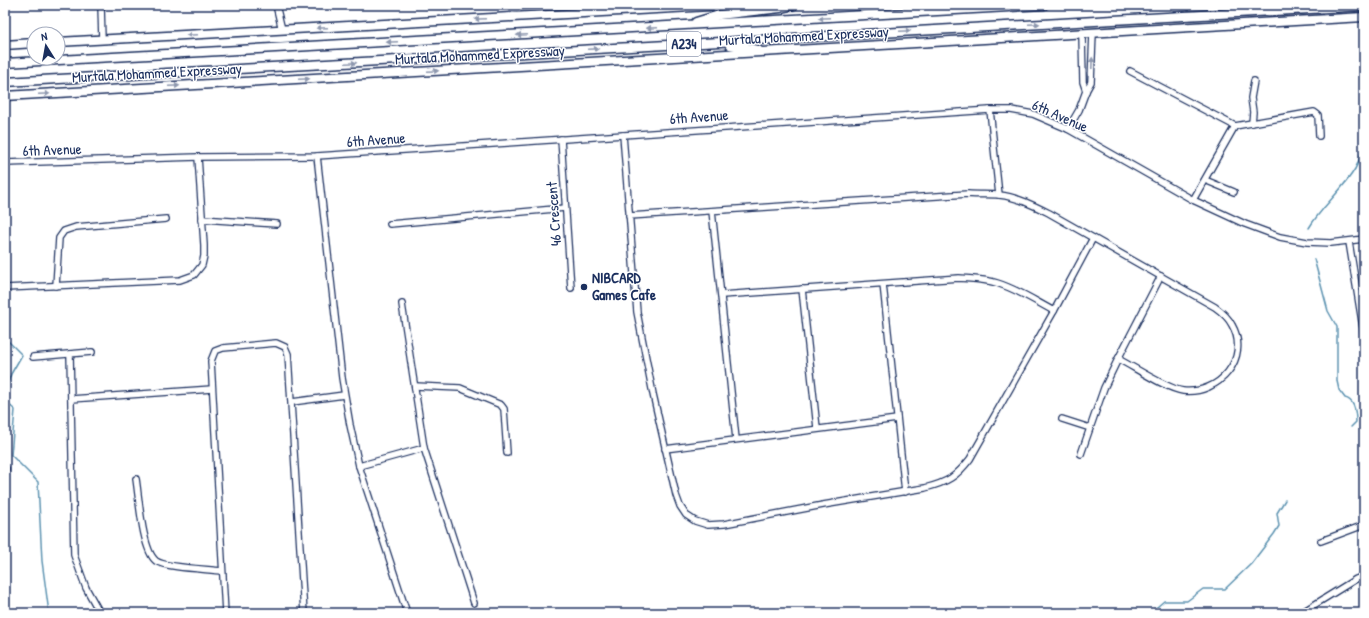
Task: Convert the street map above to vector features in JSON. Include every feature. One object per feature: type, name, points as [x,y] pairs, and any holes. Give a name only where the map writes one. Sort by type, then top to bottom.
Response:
[{"type":"highway","points":[[66,42],[728,5]]},
{"type":"highway","points":[[684,26],[719,15],[794,5]]},
{"type":"highway","name":"Murtala Mohammed Expressway","points":[[5,64],[1044,5]]},
{"type":"highway","name":"Murtala Mohammed Expressway","points":[[5,82],[1364,6]]},
{"type":"highway","name":"Murtala Mohammed Expressway","points":[[5,96],[1364,17]]},
{"type":"highway","points":[[715,42],[771,52]]},
{"type":"highway","points":[[5,45],[26,44]]},
{"type":"street","points":[[101,5],[102,40]]},
{"type":"street","points":[[276,5],[282,30]]},
{"type":"street","points":[[1068,129],[1079,110],[1091,82],[1093,33]]},
{"type":"street","points":[[1082,34],[1083,82],[1086,91]]},
{"type":"street","points":[[1130,71],[1235,126],[1314,112],[1318,115],[1320,136]]},
{"type":"street","points":[[1252,124],[1253,112],[1251,98],[1254,81]]},
{"type":"street","points":[[990,110],[999,195]]},
{"type":"street","name":"6th Avenue","points":[[5,163],[198,157],[317,156],[990,110],[1011,110],[1033,114],[1068,129],[1193,200],[1245,224],[1280,237],[1307,242],[1331,243],[1364,239]]},
{"type":"street","points":[[1193,200],[1235,126]]},
{"type":"street","points":[[622,135],[637,312],[665,449],[680,506],[690,518],[708,525],[724,524],[823,505],[905,492],[941,484],[952,478],[962,469],[970,458],[1054,311],[1093,238]]},
{"type":"street","name":"46 Crescent","points":[[561,139],[570,288]]},
{"type":"street","points":[[317,156],[344,394],[359,466],[407,613]]},
{"type":"street","points":[[5,288],[180,280],[194,275],[202,265],[204,256],[198,157]]},
{"type":"street","points":[[1205,180],[1234,192]]},
{"type":"street","points":[[629,216],[961,195],[999,195],[1028,202],[1215,307],[1225,315],[1232,325],[1236,338],[1237,348],[1235,360],[1229,371],[1221,380],[1209,388],[1197,391],[1182,391],[1170,387],[1118,359]]},
{"type":"street","points":[[390,224],[565,208]]},
{"type":"street","points":[[712,211],[736,439]]},
{"type":"street","points":[[56,286],[59,238],[64,231],[76,227],[166,219]]},
{"type":"street","points":[[202,219],[277,224]]},
{"type":"street","points":[[1349,242],[1364,334]]},
{"type":"street","points":[[1081,454],[1104,388],[1161,276]]},
{"type":"street","points":[[722,295],[959,278],[995,282],[1008,287],[1054,311]]},
{"type":"street","points":[[883,284],[905,492]]},
{"type":"street","points":[[802,289],[817,428]]},
{"type":"street","points":[[402,304],[424,448],[474,604]]},
{"type":"street","points":[[225,613],[211,361],[215,351],[223,348],[276,343],[285,346],[288,354],[304,613]]},
{"type":"street","points":[[33,356],[92,352]]},
{"type":"street","points":[[70,354],[74,555],[86,588],[100,613]]},
{"type":"street","points":[[415,386],[460,388],[501,405],[504,409],[508,453]]},
{"type":"street","points":[[71,400],[212,389]]},
{"type":"street","points":[[292,402],[344,394]]},
{"type":"street","points":[[665,449],[817,428],[897,419]]},
{"type":"street","points":[[1062,419],[1090,428]]},
{"type":"street","points":[[359,466],[424,448]]},
{"type":"street","points":[[136,479],[145,540],[150,554],[157,562],[171,566],[222,571]]},
{"type":"street","points":[[1321,541],[1364,525]]},
{"type":"street","points":[[1301,613],[1356,579],[1364,576]]},
{"type":"waterway","points":[[1309,228],[1357,166],[1364,140]]},
{"type":"waterway","points":[[1314,259],[1328,311],[1337,327],[1337,381],[1339,390],[1345,398],[1351,401],[1354,407],[1356,422],[1351,427]]},
{"type":"waterway","points":[[5,338],[22,355],[11,374],[5,391]]},
{"type":"waterway","points":[[5,401],[15,410],[11,455],[38,482],[42,561],[49,613]]},
{"type":"waterway","points":[[1150,613],[1164,601],[1187,601],[1203,589],[1225,589],[1251,564],[1274,534],[1279,526],[1277,513],[1285,500]]},
{"type":"waterway","points":[[1123,613],[1135,613]]},
{"type":"place","name":"NIBCARD Games Cafe","points":[[584,287]]}]
